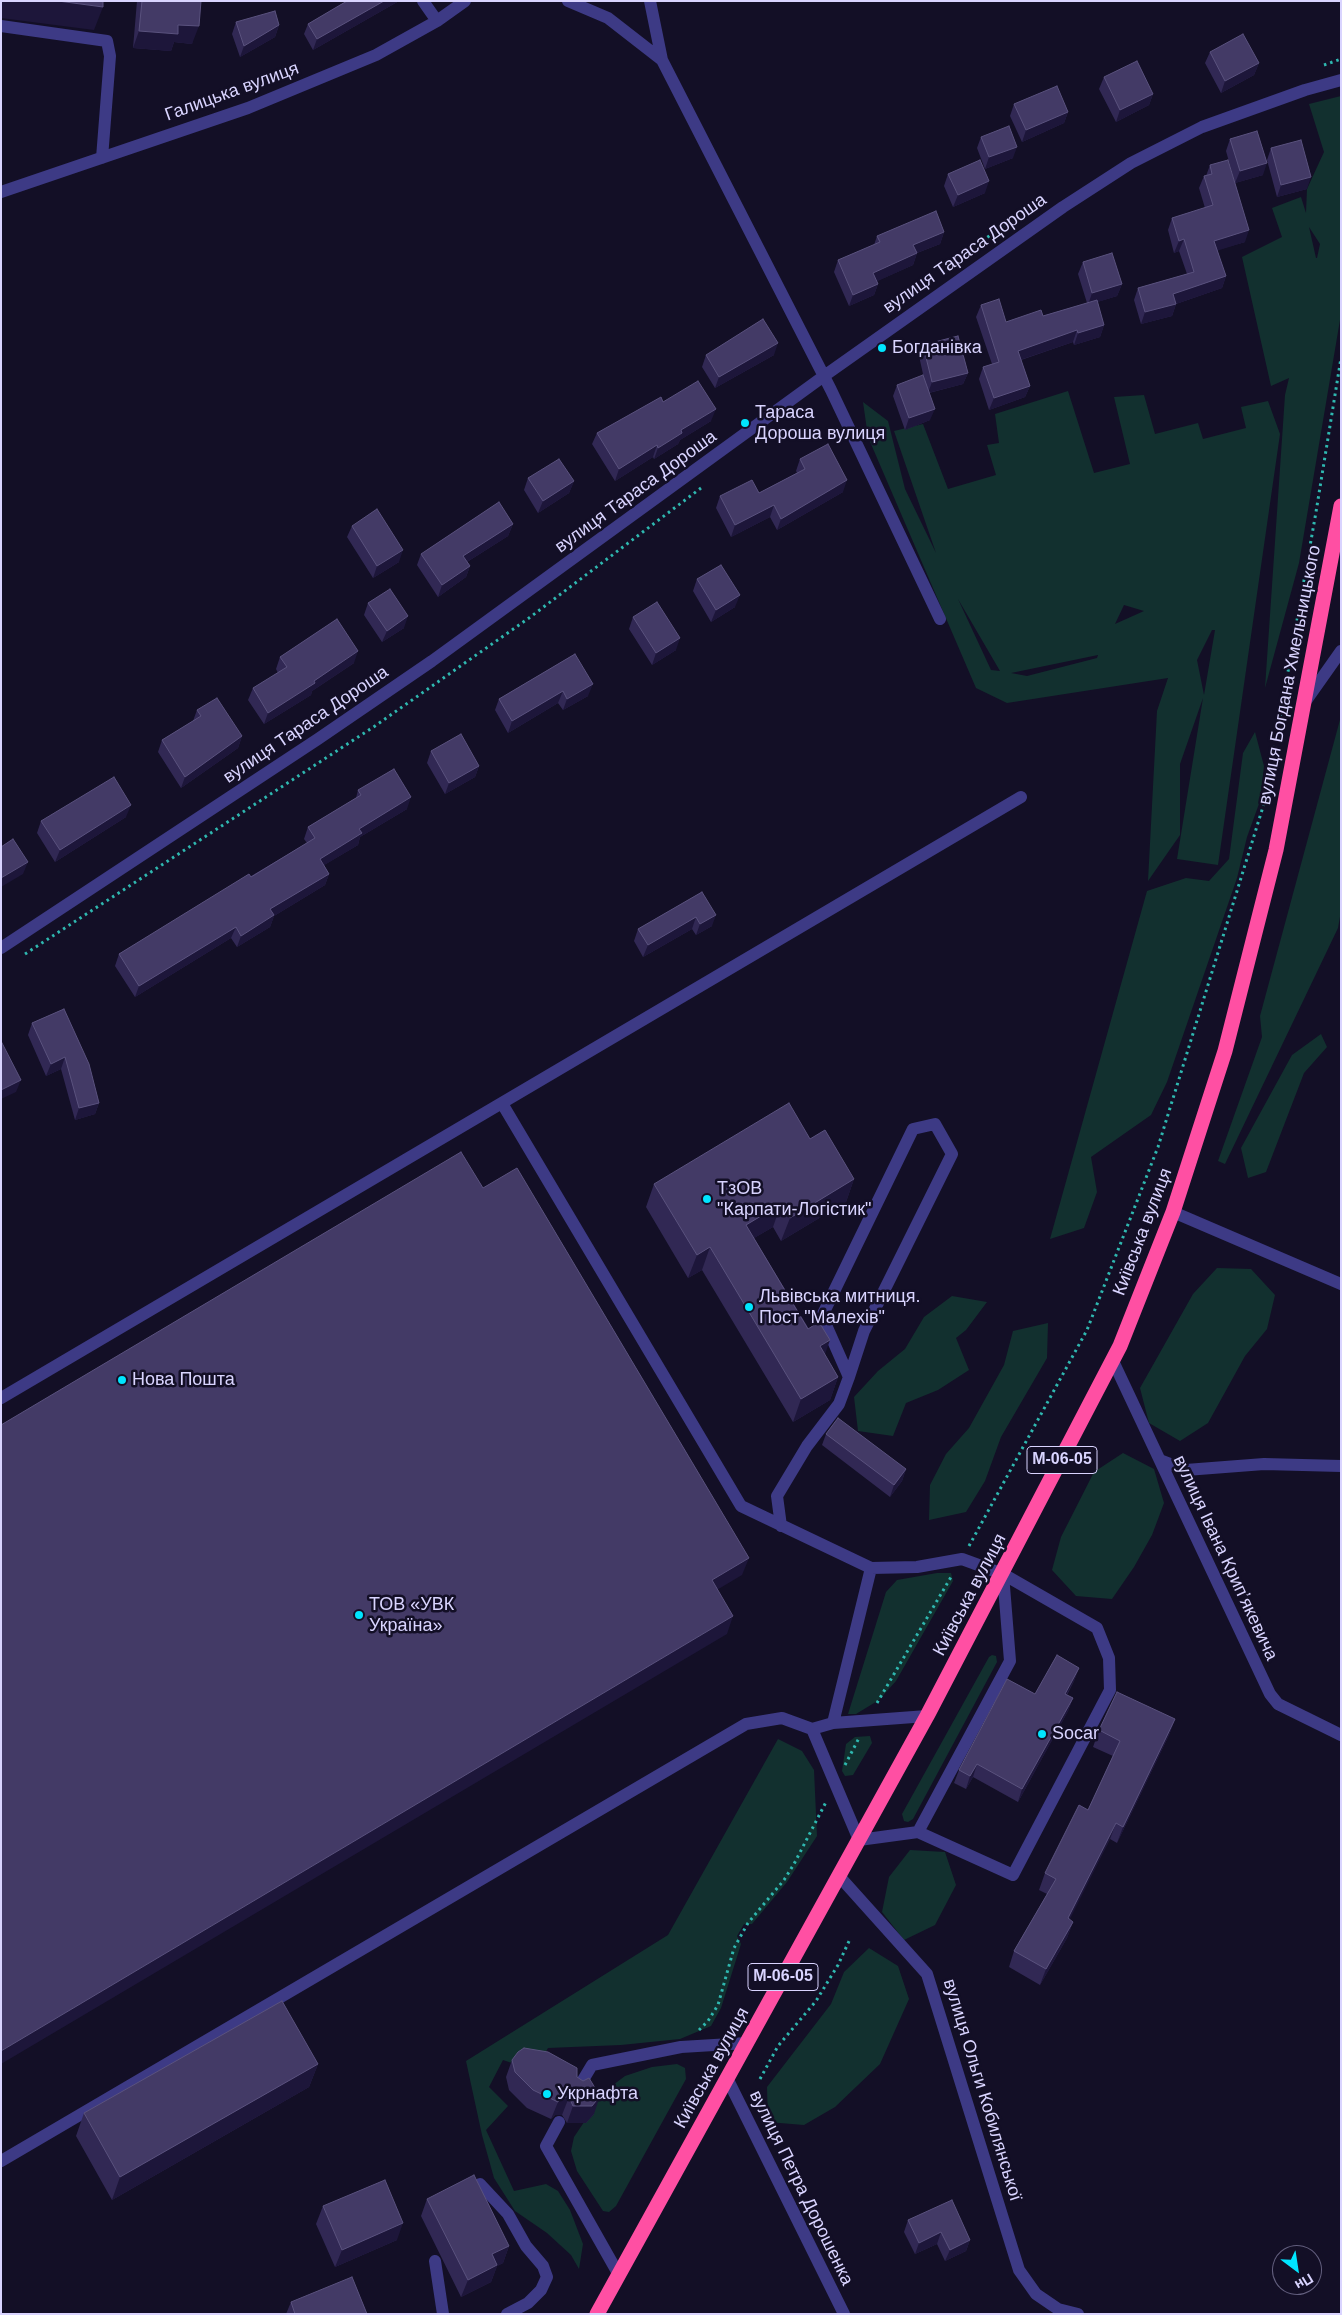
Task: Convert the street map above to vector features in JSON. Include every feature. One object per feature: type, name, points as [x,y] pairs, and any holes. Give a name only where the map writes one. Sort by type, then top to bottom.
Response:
[{"type":"highway","name":"вулиця Богдана Хмельницького","points":[[1276,850],[1341,506]]},
{"type":"highway","name":"Київська вулиця","points":[[597,2314],[927,1716],[1113,1361],[1172,1212],[1207,1109],[1225,1051],[1276,850]]},
{"type":"street","points":[[423,1],[437,21]]},
{"type":"street","name":"Галицька вулиця","points":[[1,192],[257,104],[376,55],[437,21],[465,1]]},
{"type":"street","points":[[568,1],[608,18],[662,60]]},
{"type":"street","points":[[650,1],[662,60],[824,376],[940,619]]},
{"type":"street","points":[[1,26],[107,41],[110,56],[102,158]]},
{"type":"street","name":"вулиця Тараса Дороша","points":[[1,948],[310,745],[432,661],[824,376],[1063,207],[1131,163],[1202,128],[1305,90],[1341,80]]},
{"type":"street","points":[[1304,704],[1341,650]]},
{"type":"street","points":[[1,1398],[1021,798]]},
{"type":"street","points":[[502,1104],[741,1506],[871,1568],[917,1567],[962,1559],[1002,1574],[1097,1628],[1109,1658],[1110,1690],[1013,1875],[918,1832],[859,1840],[812,1729]]},
{"type":"street","points":[[781,1526],[777,1496],[807,1446],[839,1404],[850,1377],[864,1331],[952,1154],[935,1124],[913,1129],[822,1316],[836,1352],[850,1377]]},
{"type":"street","points":[[1172,1212],[1341,1284]]},
{"type":"street","name":"вулиця Івана Крипʼякевича","points":[[1113,1361],[1270,1694],[1278,1704],[1341,1735]]},
{"type":"street","points":[[1160,1460],[1186,1470],[1264,1464],[1341,1466]]},
{"type":"street","points":[[833,1723],[871,1568]]},
{"type":"street","points":[[918,1832],[1010,1661],[1002,1574]]},
{"type":"street","points":[[1,2161],[746,1724],[782,1718],[812,1729],[833,1723],[927,1716]]},
{"type":"street","name":"вулиця Ольги Кобилянської","points":[[839,1876],[927,1974],[1019,2270],[1036,2294],[1058,2308],[1078,2314]]},
{"type":"street","points":[[577,2090],[592,2065],[681,2047],[747,2043]]},
{"type":"street","name":"вулиця Петра Дорошенка","points":[[727,2078],[844,2314]]},
{"type":"street","points":[[559,2122],[546,2146],[619,2275]]},
{"type":"street","points":[[480,2184],[508,2214],[526,2246],[543,2266],[547,2277],[541,2290],[507,2314]]},
{"type":"street","points":[[435,2261],[443,2314]]},
{"type":"path","points":[[681,2047],[714,2013],[734,1948],[748,1923],[780,1886],[794,1864],[889,1681],[962,1559],[1087,1330],[1158,1147],[1266,797],[1341,358]]},
{"type":"path","points":[[24,955],[375,726],[530,618],[707,484]]},
{"type":"path","points":[[760,2079],[778,2046],[816,2001],[838,1965],[850,1939]]},
{"type":"green space","points":[[1341,96],[1341,314],[1299,563],[1265,688],[1285,395],[1289,378],[1271,386],[1242,257],[1282,237],[1272,208],[1301,197],[1306,213],[1307,189],[1324,152],[1309,104]],"holes":[[[1309,227],[1320,244],[1316,258]]]},
{"type":"green space","points":[[1068,391],[1094,473],[1130,464],[1114,397],[1144,395],[1155,434],[1198,423],[1203,439],[1246,428],[1241,407],[1268,401],[1280,434],[1218,865],[1177,859],[1203,698],[1180,764],[1180,835],[1148,881],[1157,711],[1168,678],[1007,703],[976,688],[868,437],[863,402],[888,421],[905,489],[936,553],[894,431],[923,424],[948,489],[996,475],[987,445],[999,443],[995,414]],"holes":[[[958,599],[1000,671],[991,670]],[[1124,605],[1144,611],[1115,624]],[[1212,630],[1215,630],[1204,695],[1197,660]],[[1098,655],[1097,658],[1027,676],[1011,673]]]},
{"type":"green space","points":[[1341,716],[1341,911],[1338,928],[1225,1164],[1218,1161],[1262,1037],[1260,1016]]},
{"type":"green space","points":[[1255,732],[1264,766],[1260,801],[1247,837],[1237,878],[1167,1082],[1151,1115],[1091,1157],[1097,1192],[1084,1228],[1050,1239],[1147,891],[1186,878],[1209,881],[1229,859],[1243,753]]},
{"type":"green space","points":[[1321,1034],[1327,1047],[1304,1073],[1266,1172],[1248,1178],[1241,1148],[1292,1055]]},
{"type":"green space","points":[[1217,1268],[1251,1269],[1275,1295],[1267,1329],[1245,1356],[1208,1423],[1180,1441],[1149,1423],[1140,1388],[1193,1294]]},
{"type":"green space","points":[[952,1296],[987,1302],[966,1330],[956,1338],[969,1370],[938,1390],[906,1403],[893,1436],[858,1431],[854,1397],[878,1371],[905,1349],[924,1317]]},
{"type":"green space","points":[[1048,1323],[1047,1358],[1001,1437],[985,1481],[966,1512],[929,1520],[930,1485],[946,1454],[969,1428],[1004,1365],[1013,1331]]},
{"type":"green space","points":[[1123,1453],[1154,1469],[1164,1503],[1152,1535],[1134,1567],[1112,1599],[1076,1596],[1052,1570],[1061,1537],[1094,1472]]},
{"type":"green space","points":[[937,1573],[951,1573],[953,1581],[896,1681],[879,1700],[856,1714],[848,1714],[886,1592],[897,1580]]},
{"type":"green space","points":[[992,1655],[996,1656],[997,1662],[913,1819],[908,1822],[904,1821],[902,1814],[989,1657]]},
{"type":"green space","points":[[870,1736],[872,1743],[853,1775],[845,1776],[842,1771],[846,1744],[855,1737]]},
{"type":"green space","points":[[778,1739],[802,1751],[814,1770],[817,1836],[787,1882],[752,1924],[744,1924],[737,1936],[741,1944],[721,2008],[711,2026],[680,2039],[621,2045],[548,2048],[535,2071],[503,2060],[489,2087],[508,2106],[486,2130],[514,2191],[546,2184],[558,2191],[570,2210],[583,2244],[579,2269],[571,2255],[547,2233],[515,2211],[494,2178],[482,2135],[466,2061],[668,1935]]},
{"type":"green space","points":[[910,1850],[945,1852],[956,1885],[935,1925],[904,1940],[882,1912],[889,1877]]},
{"type":"green space","points":[[869,1948],[898,1966],[909,1999],[880,2064],[835,2107],[804,2125],[768,2122],[767,2087],[831,2004],[844,1972]]},
{"type":"green space","points":[[677,2064],[685,2068],[686,2079],[616,2206],[609,2212],[603,2211],[577,2171],[571,2151],[574,2137],[605,2091],[625,2076],[652,2067]]},
{"type":"building","points":[[58,1],[103,1],[103,7]]},
{"type":"building","points":[[142,1],[201,1],[199,26],[178,25],[178,34],[139,31]]},
{"type":"building","points":[[347,1],[384,1],[317,39],[308,24]]},
{"type":"building","points":[[275,11],[279,25],[244,46],[236,22]]},
{"type":"building","points":[[1243,34],[1259,63],[1225,81],[1210,52]]},
{"type":"building","points":[[1137,61],[1153,94],[1120,110],[1104,77]]},
{"type":"building","points":[[1057,86],[1068,112],[1026,130],[1014,104]]},
{"type":"building","points":[[1009,126],[1017,147],[989,157],[981,137]]},
{"type":"building","points":[[1257,131],[1267,163],[1240,171],[1230,139]]},
{"type":"building","points":[[1301,140],[1311,177],[1281,185],[1271,148]]},
{"type":"building","points":[[980,160],[989,181],[958,195],[948,174]]},
{"type":"building","points":[[1228,160],[1249,230],[1214,241],[1226,276],[1173,294],[1176,304],[1145,312],[1138,288],[1194,272],[1184,239],[1179,241],[1172,218],[1213,205],[1204,176],[1212,174],[1210,165]]},
{"type":"building","points":[[936,211],[944,232],[913,245],[917,253],[873,273],[878,284],[853,295],[838,260],[880,242],[877,236]]},
{"type":"building","points":[[1112,253],[1122,284],[1092,293],[1083,262]]},
{"type":"building","points":[[999,299],[1006,322],[1041,310],[1043,316],[1097,300],[1104,325],[1078,333],[1077,330],[1018,351],[1030,386],[994,398],[983,367],[999,362],[981,305]]},
{"type":"building","points":[[763,319],[778,343],[719,377],[706,355]]},
{"type":"building","points":[[958,336],[968,373],[932,382],[923,345]]},
{"type":"building","points":[[923,375],[935,409],[909,418],[897,385]]},
{"type":"building","points":[[698,381],[716,409],[681,430],[682,433],[658,448],[657,445],[619,469],[597,433],[661,397],[663,402]]},
{"type":"building","points":[[828,444],[847,480],[781,519],[774,505],[735,525],[720,496],[752,480],[759,493],[805,469],[800,459]]},
{"type":"building","points":[[559,459],[574,481],[543,501],[528,478]]},
{"type":"building","points":[[499,502],[513,524],[463,556],[470,566],[442,585],[421,554]]},
{"type":"building","points":[[377,509],[403,550],[377,566],[352,526]]},
{"type":"building","points":[[721,565],[740,595],[716,610],[697,579]]},
{"type":"building","points":[[390,589],[408,616],[387,631],[368,603]]},
{"type":"building","points":[[657,602],[680,638],[656,653],[633,617]]},
{"type":"building","points":[[337,619],[358,651],[314,681],[315,683],[268,713],[253,688],[287,667],[280,657]]},
{"type":"building","points":[[575,654],[593,684],[567,699],[563,691],[512,721],[499,699]]},
{"type":"building","points":[[217,698],[242,736],[185,777],[162,740],[201,716],[197,710]]},
{"type":"building","points":[[461,734],[479,766],[449,783],[431,751]]},
{"type":"building","points":[[394,769],[411,797],[359,829],[362,833],[320,859],[329,874],[270,909],[274,915],[241,936],[236,927],[139,986],[119,954],[249,874],[251,877],[315,838],[308,827],[361,795],[358,790]]},
{"type":"building","points":[[114,777],[131,805],[60,850],[41,821]]},
{"type":"building","points":[[13,839],[28,862],[1,878],[1,847]]},
{"type":"building","points":[[702,892],[716,915],[700,924],[696,917],[648,945],[638,929]]},
{"type":"building","points":[[64,1009],[89,1064],[99,1103],[79,1108],[65,1057],[51,1064],[32,1023]]},
{"type":"building","points":[[1,1041],[21,1080],[1,1090]]},
{"type":"building","points":[[789,1103],[810,1139],[825,1130],[854,1179],[790,1218],[781,1204],[746,1225],[808,1329],[819,1322],[830,1340],[820,1346],[838,1377],[801,1399],[710,1247],[697,1255],[654,1184]]},
{"type":"building","name":"ТОВ «УВК Україна»","points":[[461,1152],[483,1188],[517,1168],[749,1558],[712,1580],[733,1616],[1,2051],[1,1425]]},
{"type":"building","points":[[838,1418],[906,1469],[894,1485],[826,1434]]},
{"type":"building","points":[[1057,1655],[1079,1668],[1065,1694],[1073,1698],[1022,1789],[977,1764],[970,1776],[959,1770],[1007,1679],[1035,1694]]},
{"type":"building","points":[[1117,1692],[1175,1719],[1123,1827],[1116,1823],[1068,1918],[1073,1922],[1046,1969],[1014,1951],[1056,1879],[1045,1873],[1079,1805],[1088,1810],[1120,1741],[1099,1730]]},
{"type":"building","points":[[282,2001],[318,2064],[120,2177],[84,2113]]},
{"type":"building","points":[[524,2048],[548,2052],[577,2068],[577,2077],[583,2081],[589,2078],[600,2096],[592,2106],[573,2106],[569,2097],[562,2097],[558,2102],[533,2090],[515,2072],[512,2060]]},
{"type":"building","points":[[474,2175],[509,2246],[492,2254],[497,2265],[468,2280],[427,2199]]},
{"type":"building","points":[[385,2180],[403,2223],[342,2250],[323,2206]]},
{"type":"building","points":[[952,2200],[970,2240],[950,2250],[941,2232],[919,2243],[908,2220]]},
{"type":"building","points":[[352,2277],[367,2314],[295,2314],[291,2302]]},
{"type":"place","name":"Богданівка","points":[[882,348]]},
{"type":"place","name":"Тараса Дороша вулиця","points":[[745,423]]},
{"type":"place","name":"ТзОВ \"Карпати-Логістик\"","points":[[707,1199]]},
{"type":"place","name":"Львівська митниця. Пост \"Малехів\"","points":[[749,1307]]},
{"type":"place","name":"Нова Пошта","points":[[122,1380]]},
{"type":"place","name":"ТОВ «УВК Україна»","points":[[359,1615]]},
{"type":"place","name":"Socar","points":[[1042,1734]]},
{"type":"place","name":"Укрнафта","points":[[547,2094]]}]
